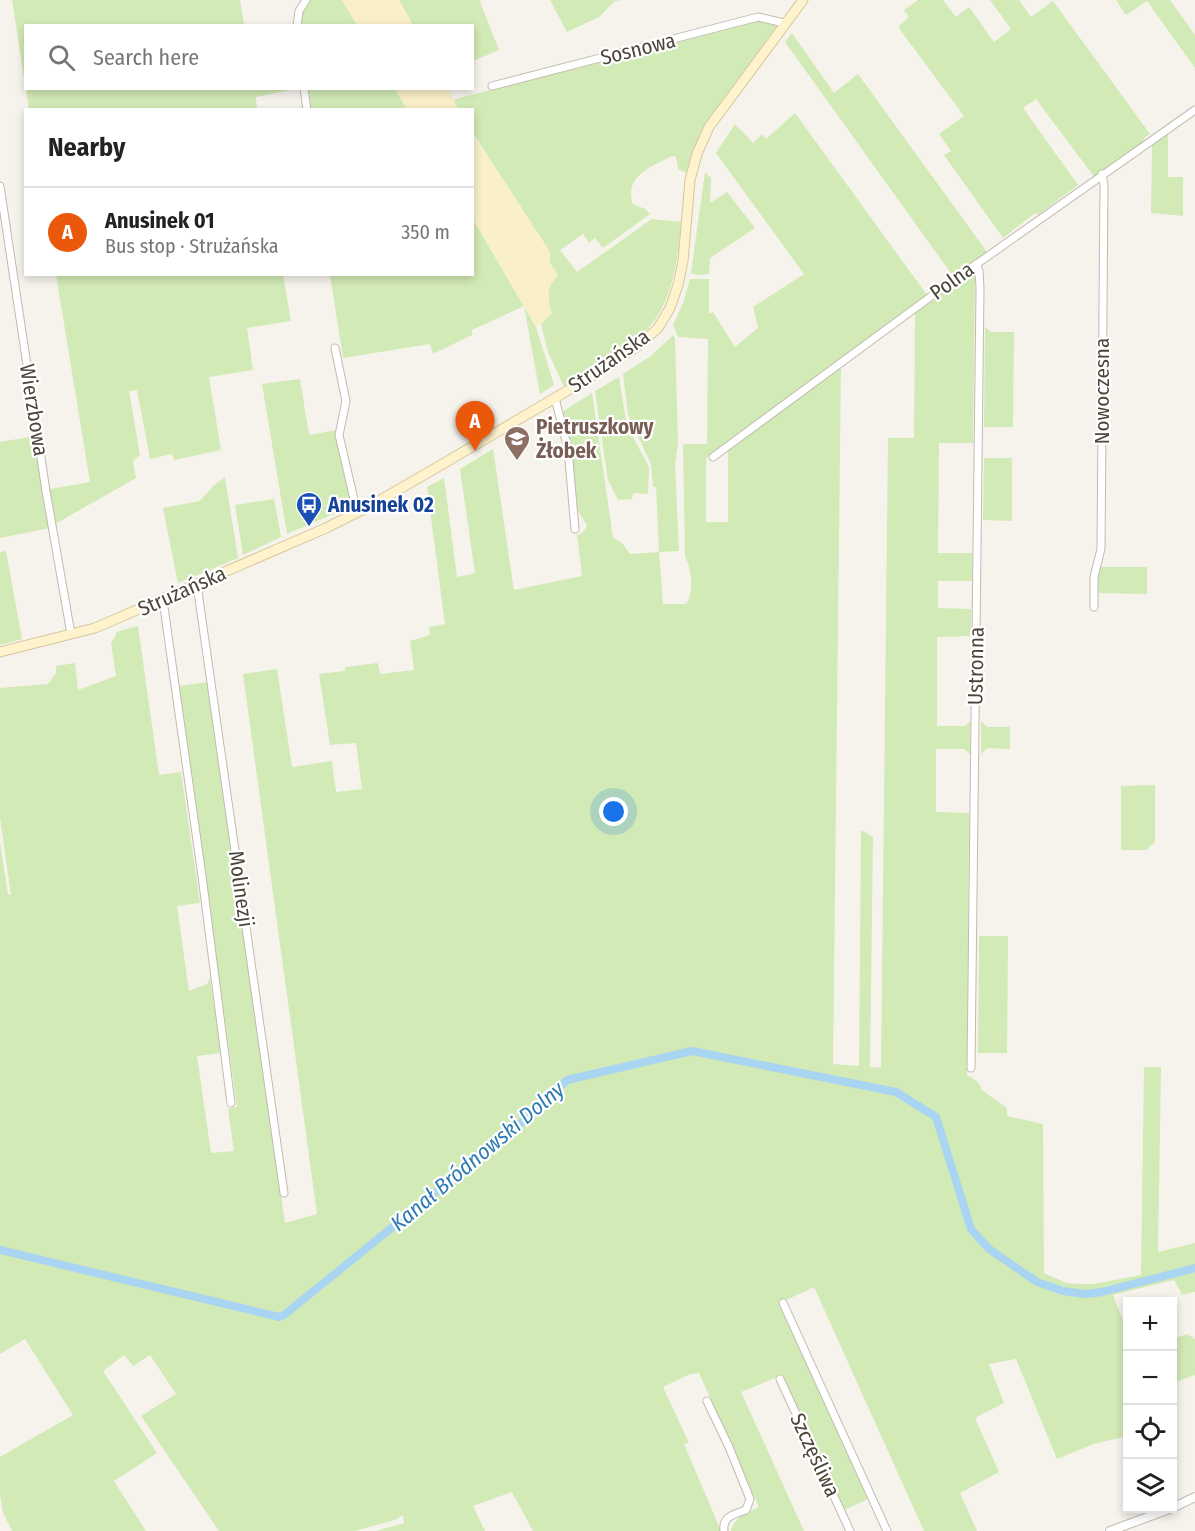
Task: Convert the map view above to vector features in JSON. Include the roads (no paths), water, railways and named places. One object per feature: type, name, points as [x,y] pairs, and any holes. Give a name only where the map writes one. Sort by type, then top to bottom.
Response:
[{"type":"main road","name":"Strużańska","points":[[0,652],[95,628],[197,585],[357,512],[616,362],[638,346],[658,328],[670,308],[678,285],[683,261],[690,180],[697,154],[709,127],[803,0]]},
{"type":"street","points":[[297,24],[297,17],[306,0]]},
{"type":"street","name":"Sosnowa","points":[[492,86],[758,17],[784,23]]},
{"type":"street","points":[[304,90],[307,108]]},
{"type":"street","name":"Polna","points":[[712,457],[769,413],[976,264],[1195,110]]},
{"type":"street","name":"Nowoczesna","points":[[1094,607],[1094,577],[1101,549],[1104,196],[1102,174]]},
{"type":"street","name":"Wierzbowa","points":[[0,186],[70,634]]},
{"type":"street","name":"Ustronna","points":[[971,1068],[980,300],[980,278],[976,264]]},
{"type":"street","points":[[335,348],[346,401],[339,435],[357,512]]},
{"type":"street","points":[[555,398],[568,449],[575,529]]},
{"type":"street","name":"Molinezji","points":[[197,585],[284,1192]]},
{"type":"street","points":[[163,600],[231,1103]]},
{"type":"street","points":[[783,1303],[886,1531]]},
{"type":"street","name":"Szczęśliwa","points":[[780,1379],[850,1531]]},
{"type":"street","points":[[707,1401],[750,1499],[746,1510],[728,1516],[724,1523],[724,1531]]},
{"type":"street","points":[[1177,1506],[1195,1497]]},
{"type":"street","points":[[1110,1531],[1159,1513]]},
{"type":"waterway","name":"Kanał Bródnowski Dolny","points":[[0,1250],[279,1317],[521,1123],[567,1080],[692,1051],[896,1092],[936,1117],[971,1229],[989,1249],[1037,1282],[1063,1291],[1085,1294],[1102,1292],[1195,1268]]},
{"type":"place","name":"Anusinek 01","points":[[475,451]]},
{"type":"place","name":"Pietruszkowy Żłobek","points":[[517,462]]},
{"type":"place","name":"Anusinek 02","points":[[309,528]]}]
